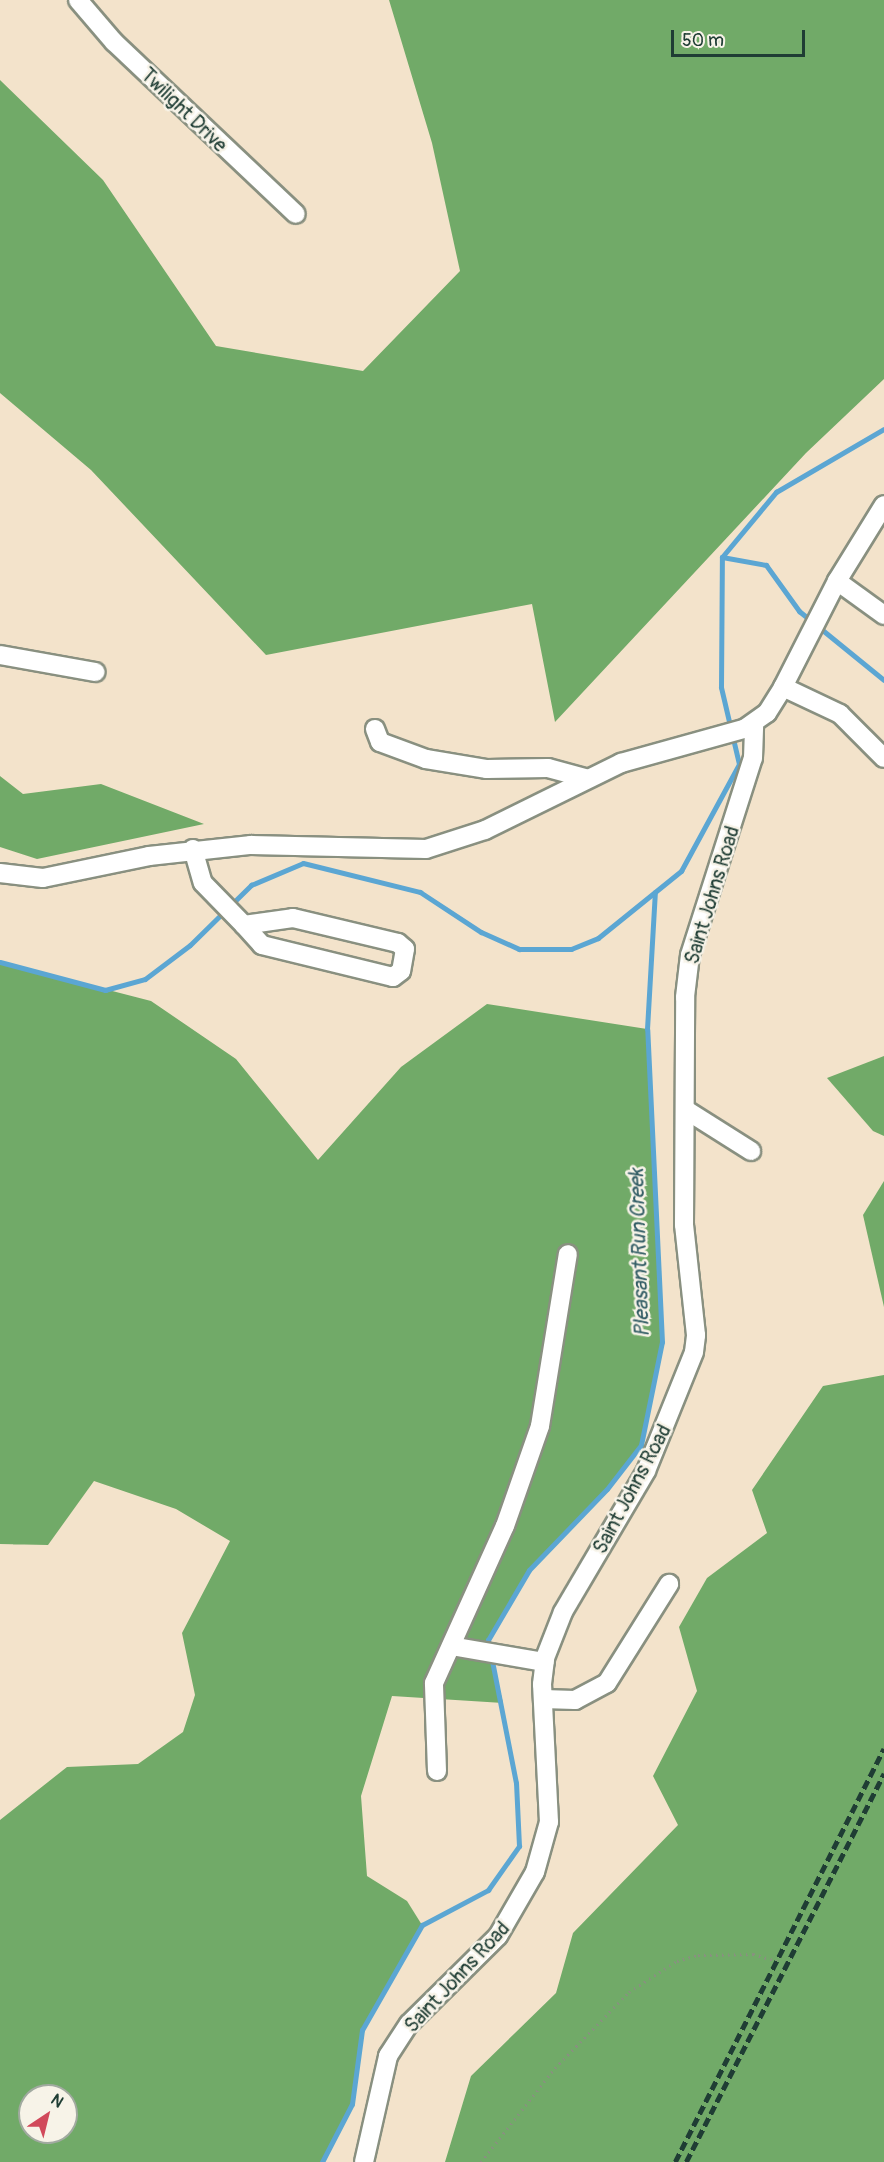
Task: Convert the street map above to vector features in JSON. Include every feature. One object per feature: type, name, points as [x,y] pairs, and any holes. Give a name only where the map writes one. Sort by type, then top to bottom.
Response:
[{"type":"street","name":"Twilight Drive","points":[[78,0],[114,42],[296,214]]},
{"type":"street","points":[[0,873],[43,878],[193,849],[426,849],[484,830],[586,778],[715,735],[749,727],[783,687],[837,581],[884,505]]},
{"type":"street","points":[[837,581],[884,615]]},
{"type":"street","points":[[0,656],[95,672]]},
{"type":"street","points":[[783,687],[840,714],[884,758]]},
{"type":"street","name":"Saint Johns Road","points":[[363,2162],[388,2056],[409,2024],[498,1936],[535,1872],[549,1822],[543,1699],[545,1662],[563,1612],[646,1471],[694,1352],[684,1225],[690,955],[753,758],[749,727]]},
{"type":"street","points":[[375,729],[380,742],[426,759],[487,769],[548,768],[586,778]]},
{"type":"street","points":[[193,849],[203,883],[262,945],[393,977],[401,971],[405,949],[398,943],[292,918],[242,922]]},
{"type":"street","points":[[686,1110],[751,1151]]},
{"type":"street","points":[[437,1771],[434,1683],[505,1526],[540,1426],[568,1254]]},
{"type":"street","points":[[543,1699],[575,1700],[607,1683],[669,1584]]},
{"type":"street","points":[[451,1646],[545,1662]]},
{"type":"path","points":[[481,2162],[555,2067],[629,1992],[677,1961],[698,1955],[753,1953],[777,1961]]},
{"type":"green space","points":[[389,0],[884,0],[884,379],[806,453],[555,722],[532,604],[266,655],[91,470],[0,393],[0,80],[103,180],[216,346],[363,371],[460,271],[432,143]]},
{"type":"green space","points":[[0,776],[23,794],[101,784],[204,824],[37,859],[0,847]]},
{"type":"green space","points":[[0,962],[151,1001],[236,1059],[318,1160],[401,1067],[487,1004],[647,1029],[662,1342],[641,1445],[607,1489],[529,1570],[488,1640],[503,1703],[392,1696],[361,1796],[367,1876],[407,1901],[422,1925],[362,2030],[352,2104],[322,2162],[0,2162],[0,1820],[67,1767],[138,1764],[183,1732],[195,1695],[182,1633],[230,1541],[176,1509],[94,1481],[48,1545],[0,1544]]},
{"type":"green space","points":[[884,1056],[884,1136],[873,1131],[827,1078]]},
{"type":"green space","points":[[884,1181],[884,1307],[863,1215]]},
{"type":"green space","points":[[884,1375],[884,2162],[445,2162],[471,2076],[556,1993],[573,1933],[678,1825],[653,1776],[697,1691],[679,1627],[707,1578],[767,1533],[752,1490],[823,1386]]},
{"type":"waterway","points":[[0,962],[105,990],[145,979],[190,945],[251,885],[303,863],[420,892],[481,932],[519,949],[571,949],[598,938],[681,871],[739,764],[721,687],[722,557],[776,492],[884,429]]},
{"type":"waterway","points":[[722,557],[766,565],[799,611],[884,680]]},
{"type":"waterway","name":"Pleasant Run Creek","points":[[322,2162],[352,2104],[362,2030],[422,1925],[488,1890],[519,1846],[516,1783],[488,1640],[529,1570],[607,1489],[641,1445],[662,1342],[647,1029],[655,892]]},
{"type":"railway","points":[[675,2162],[884,1749]]},
{"type":"railway","points":[[686,2162],[884,1773]]}]
